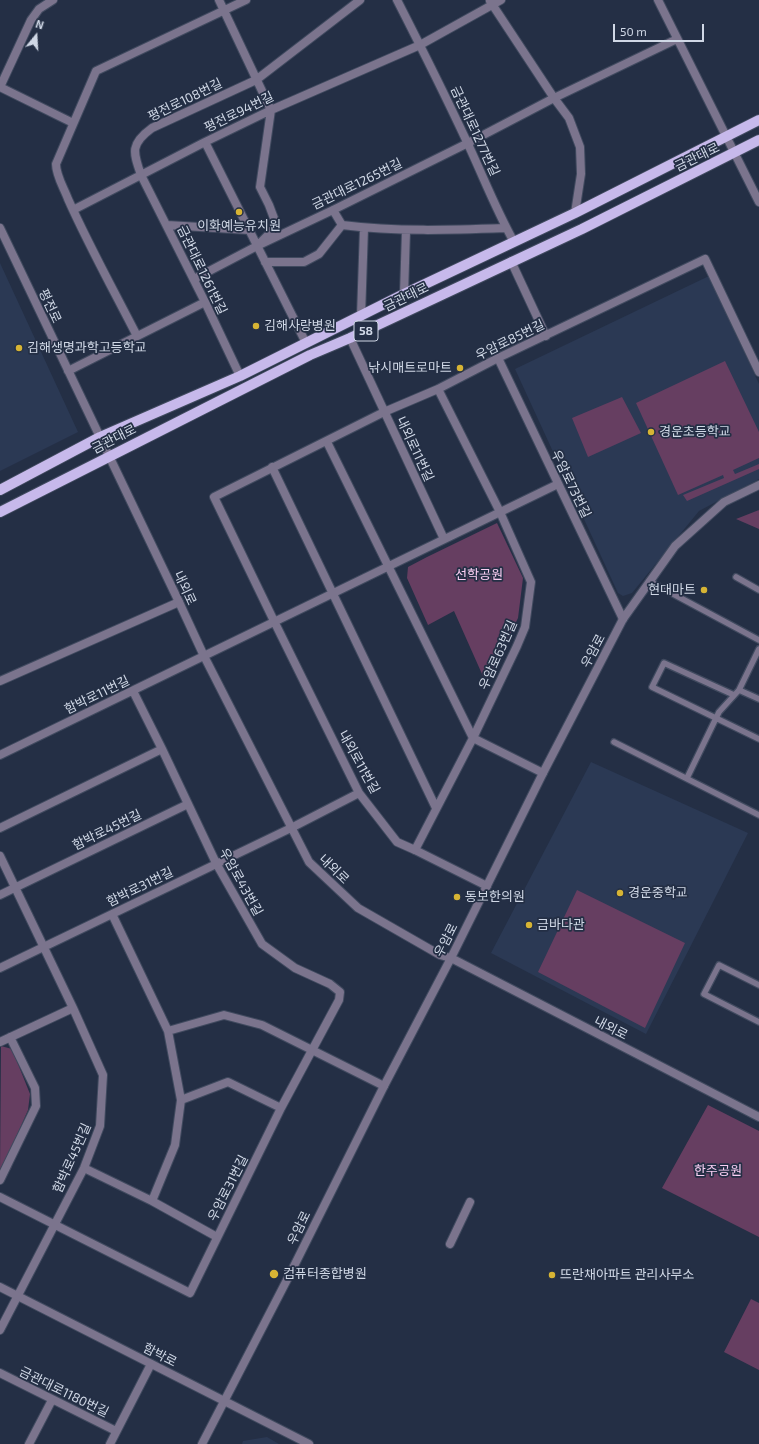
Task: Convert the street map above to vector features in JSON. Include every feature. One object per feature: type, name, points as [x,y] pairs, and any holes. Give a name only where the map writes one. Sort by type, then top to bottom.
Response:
[{"type":"main road","name":"금관대로","points":[[0,490],[100,437],[240,376],[404,294],[575,213],[759,120]]},
{"type":"main road","name":"금관대로","points":[[0,512],[304,358],[350,338],[511,261],[582,229],[759,140]]},
{"type":"street","points":[[53,0],[39,9],[30,20],[0,87],[73,123]]},
{"type":"street","points":[[219,0],[271,110],[260,187],[275,221],[271,232],[258,246]]},
{"type":"street","points":[[137,336],[73,210],[56,169],[56,164],[96,71],[246,0]]},
{"type":"street","name":"평전로108번길","points":[[141,175],[134,155],[137,144],[143,135],[152,128],[256,80],[360,0]]},
{"type":"street","name":"금관대로1277번길","points":[[397,0],[468,143],[506,228],[514,242]]},
{"type":"street","points":[[420,45],[491,2],[501,0]]},
{"type":"street","points":[[658,0],[759,202]]},
{"type":"street","points":[[491,2],[554,98],[569,118],[580,147],[581,174],[575,213]]},
{"type":"street","name":"금관대로1265번길","points":[[194,279],[468,143],[554,98],[677,39]]},
{"type":"street","name":"평전로94번길","points":[[73,210],[271,110],[420,45]]},
{"type":"street","points":[[205,142],[306,343]]},
{"type":"street","name":"금관대로1261번길","points":[[141,175],[194,279],[240,376]]},
{"type":"street","points":[[333,210],[342,225]]},
{"type":"street","points":[[167,225],[249,230]]},
{"type":"street","points":[[265,262],[304,262],[319,254],[342,225]]},
{"type":"street","points":[[342,225],[406,231],[506,228]]},
{"type":"street","name":"평전로","points":[[0,228],[100,437]]},
{"type":"street","points":[[361,316],[364,228]]},
{"type":"street","points":[[404,294],[406,231]]},
{"type":"street","name":"우암로85번길","points":[[214,497],[272,467],[328,442],[384,412],[438,389],[498,358],[705,259],[759,372]]},
{"type":"street","points":[[511,261],[546,336]]},
{"type":"street","points":[[68,370],[205,302]]},
{"type":"street","name":"내외로11번길","points":[[350,338],[444,539]]},
{"type":"street","name":"우암로73번길","points":[[498,358],[623,619]]},
{"type":"street","points":[[438,389],[500,512]]},
{"type":"street","name":"내외로","points":[[100,437],[204,656],[309,862],[358,908],[440,955],[450,958],[759,1117]]},
{"type":"street","points":[[328,442],[473,738],[543,773]]},
{"type":"street","points":[[272,467],[436,808]]},
{"type":"street","points":[[204,656],[558,484]]},
{"type":"street","name":"우암로","points":[[202,1444],[487,886],[543,773],[623,619],[674,546],[724,502],[759,485]]},
{"type":"street","name":"내외로11번길","points":[[214,497],[359,792],[397,842],[487,886]]},
{"type":"street","name":"우암로63번길","points":[[415,850],[473,738],[525,627],[531,582],[500,512]]},
{"type":"street","points":[[0,681],[179,602]]},
{"type":"street","name":"함박로11번길","points":[[0,755],[204,656]]},
{"type":"street","name":"우암로43번길","points":[[133,691],[216,863],[262,944],[295,968],[330,984],[340,992],[339,1000],[313,1050]]},
{"type":"street","points":[[0,828],[162,749]]},
{"type":"street","name":"함박로31번길","points":[[0,968],[291,828],[359,792]]},
{"type":"street","name":"함박로45번길","points":[[0,895],[188,804]]},
{"type":"street","name":"함박로45번길","points":[[0,856],[73,1008],[103,1075],[100,1126],[84,1168],[0,1330]]},
{"type":"street","points":[[112,914],[168,1031],[181,1100],[175,1145],[152,1202]]},
{"type":"street","points":[[0,1042],[73,1008]]},
{"type":"street","points":[[168,1031],[224,1016],[262,1025],[384,1086]]},
{"type":"street","points":[[0,1180],[36,1106],[34,1088],[10,1037]]},
{"type":"street","name":"우암로31번길","points":[[84,1168],[217,1237],[281,1108],[313,1050]]},
{"type":"street","points":[[181,1100],[228,1082],[281,1108]]},
{"type":"street","points":[[0,1197],[190,1293],[217,1237]]},
{"type":"street","points":[[450,1244],[470,1202]]},
{"type":"street","name":"함박로","points":[[0,1287],[309,1444]]},
{"type":"street","name":"금관대로1180번길","points":[[110,1444],[151,1364]]},
{"type":"street","name":"금관대로1180번길","points":[[0,1373],[116,1431]]},
{"type":"street","points":[[29,1444],[52,1400]]},
{"type":"lane","points":[[736,577],[759,590]]},
{"type":"lane","points":[[649,581],[759,640]]},
{"type":"lane","points":[[687,778],[719,712],[740,690],[759,649]]},
{"type":"lane","points":[[734,695],[664,662],[652,687],[759,739]]},
{"type":"lane","points":[[740,690],[759,700]]},
{"type":"lane","points":[[614,742],[759,815]]},
{"type":"lane","points":[[759,985],[719,964],[704,994],[759,1022]]},
{"type":"shaded area","name":"김해생명과학고등학교","points":[[0,263],[78,432],[0,471]]},
{"type":"shaded area","name":"경운초등학교","points":[[709,276],[759,384],[759,479],[699,511],[632,593],[623,596],[618,593],[515,369]]},
{"type":"shaded area","name":"경운중학교","points":[[591,762],[748,833],[646,1034],[491,953]]},
{"type":"shaded area","points":[[267,1437],[279,1444],[242,1444],[243,1441]]},
{"type":"green space","points":[[725,361],[759,432],[759,458],[733,470],[735,474],[759,464],[759,469],[687,501],[683,495],[724,478],[723,475],[678,495],[636,403]]},
{"type":"green space","points":[[622,397],[641,433],[588,457],[572,418]]},
{"type":"green space","points":[[759,510],[759,529],[736,519]]},
{"type":"green space","name":"선학공원","points":[[497,523],[523,578],[518,618],[486,683],[454,611],[428,625],[407,578],[408,567]]},
{"type":"green space","points":[[577,890],[685,943],[645,1028],[538,972]]},
{"type":"green space","points":[[1,1046],[12,1049],[30,1094],[28,1110],[13,1144],[17,1146],[11,1169],[7,1173],[0,1174]]},
{"type":"green space","name":"한주공원","points":[[708,1105],[759,1131],[759,1237],[662,1188]]},
{"type":"green space","points":[[751,1299],[759,1303],[759,1370],[724,1352]]},
{"type":"place","name":"이화예능유치원","points":[[239,212]]},
{"type":"place","name":"김해사랑병원","points":[[256,326]]},
{"type":"place","name":"김해생명과학고등학교","points":[[19,348]]},
{"type":"place","name":"낚시매트로마트","points":[[460,368]]},
{"type":"place","name":"경운초등학교","points":[[651,432]]},
{"type":"place","name":"현대마트","points":[[704,590]]},
{"type":"place","name":"경운중학교","points":[[620,893]]},
{"type":"place","name":"동보한의원","points":[[457,897]]},
{"type":"place","name":"금바다관","points":[[529,925]]},
{"type":"place","name":"컴퓨터종합병원","points":[[274,1274]]},
{"type":"place","name":"뜨란채아파트 관리사무소","points":[[552,1275]]}]
